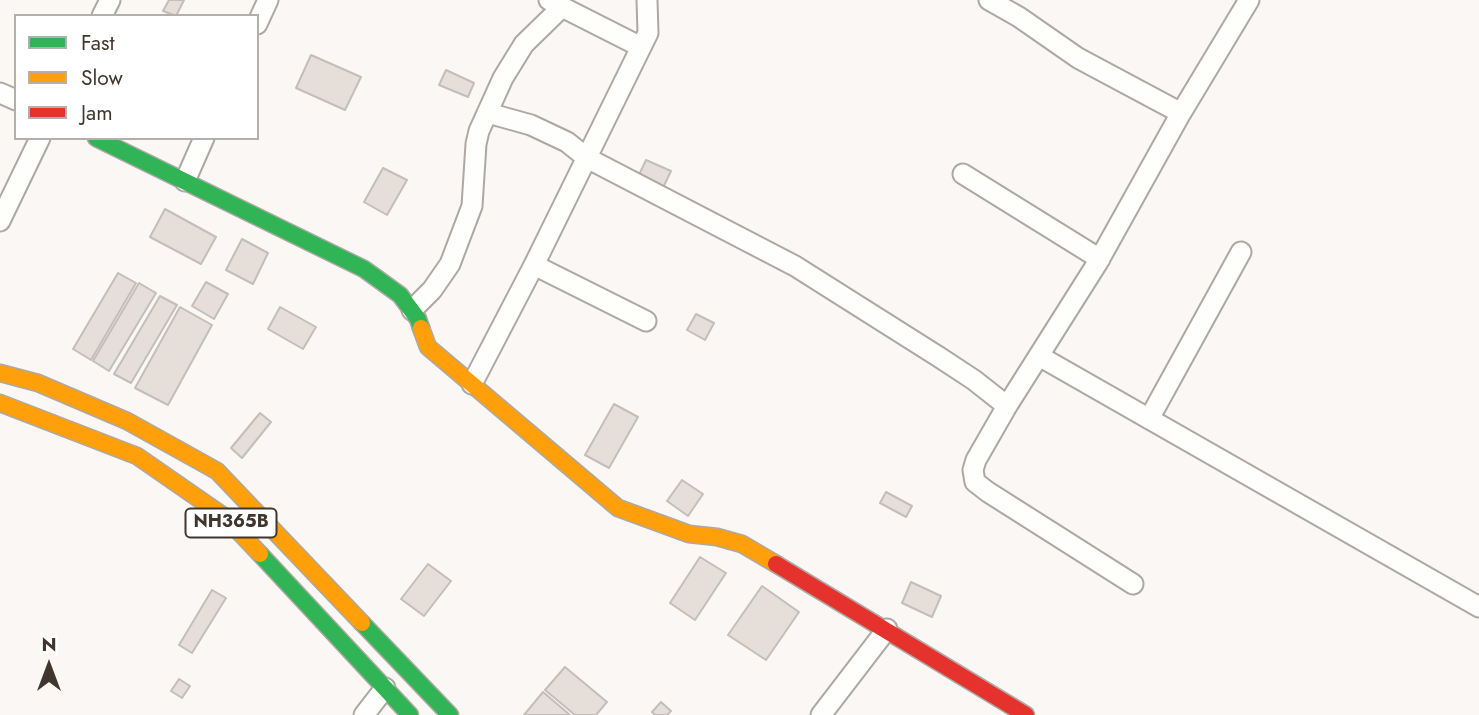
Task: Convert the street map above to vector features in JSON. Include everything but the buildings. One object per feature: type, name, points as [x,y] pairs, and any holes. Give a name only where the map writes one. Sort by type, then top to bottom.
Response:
[{"type":"main road","points":[[100,140],[364,269],[400,295],[418,319],[428,347],[618,508],[690,534],[717,537],[742,544],[1026,715]]},
{"type":"main road","points":[[0,373],[38,383],[128,421],[217,471],[450,715]]},
{"type":"main road","name":"NH365B","points":[[0,403],[137,456],[225,517],[410,715]]},
{"type":"street","points":[[259,20],[268,0]]},
{"type":"street","points":[[472,384],[648,33],[646,0]]},
{"type":"street","points":[[989,0],[1078,58],[1181,113]]},
{"type":"street","points":[[1133,583],[975,482],[973,470],[1007,406],[1100,259],[1181,113],[1249,0]]},
{"type":"street","points":[[412,310],[432,290],[450,264],[472,206],[476,145],[503,78],[524,44],[555,4],[640,47]]},
{"type":"street","points":[[488,113],[531,125],[567,142],[587,158],[795,266],[974,380],[1007,406]]},
{"type":"street","points":[[0,221],[39,140]]},
{"type":"street","points":[[184,181],[203,140]]},
{"type":"street","points":[[963,174],[1100,259]]},
{"type":"street","points":[[1149,419],[1241,252]]},
{"type":"street","points":[[534,265],[646,321]]},
{"type":"street","points":[[1039,356],[1479,607]]},
{"type":"street","points":[[821,715],[887,629]]},
{"type":"street","points":[[364,715],[384,688]]},
{"type":"traffic: fast","points":[[100,140],[364,269],[400,295],[418,319],[421,328]]},
{"type":"traffic: fast","points":[[260,554],[410,715]]},
{"type":"traffic: fast","points":[[362,623],[450,715]]},
{"type":"traffic: slow","points":[[421,328],[428,347],[618,508],[689,534],[717,537],[742,544],[776,564]]},
{"type":"traffic: slow","points":[[0,373],[38,383],[127,421],[217,471],[362,623]]},
{"type":"traffic: slow","points":[[0,403],[137,456],[225,517],[260,554]]},
{"type":"traffic: jam","points":[[776,564],[1026,715]]}]
